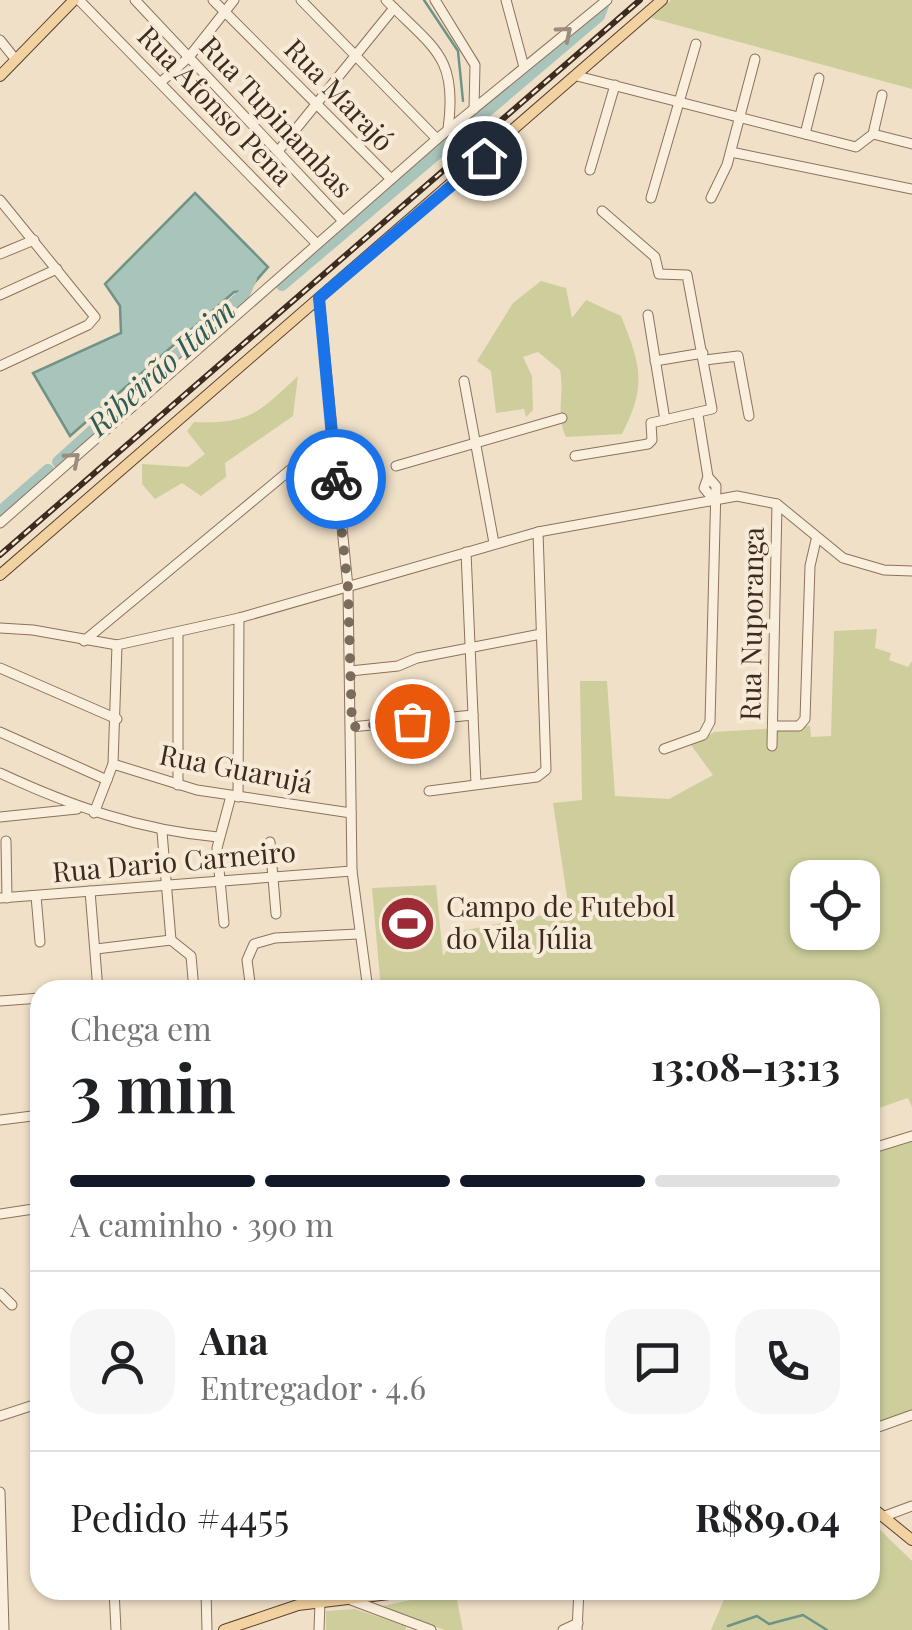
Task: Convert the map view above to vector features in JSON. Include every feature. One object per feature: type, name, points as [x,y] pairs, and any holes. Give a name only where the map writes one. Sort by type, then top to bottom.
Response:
[{"type":"main road","points":[[0,76],[77,0]]},
{"type":"main road","points":[[0,576],[508,138],[662,0]]},
{"type":"main road","points":[[880,1513],[912,1540]]},
{"type":"main road","points":[[224,1630],[317,1600]]},
{"type":"main road","points":[[351,1600],[373,1600]]},
{"type":"street","name":"Rua Afonso Pena","points":[[77,0],[317,244]]},
{"type":"street","name":"Rua Tupinambas","points":[[135,0],[343,221]]},
{"type":"street","name":"Rua Marajó","points":[[213,0],[390,179]]},
{"type":"street","points":[[161,82],[189,57],[234,0]]},
{"type":"street","points":[[301,0],[437,139]]},
{"type":"street","points":[[435,0],[474,65],[474,110]]},
{"type":"street","points":[[506,0],[524,68]]},
{"type":"street","points":[[0,524],[390,179],[601,2]]},
{"type":"street","points":[[279,150],[356,54],[390,4],[448,70],[452,88],[448,129]]},
{"type":"street","points":[[0,40],[16,60]]},
{"type":"street","points":[[651,198],[696,44]]},
{"type":"street","points":[[710,198],[730,152],[755,59]]},
{"type":"street","points":[[578,76],[856,147],[873,134],[882,95]]},
{"type":"street","points":[[805,134],[819,78]]},
{"type":"street","points":[[590,170],[615,85]]},
{"type":"street","points":[[873,134],[912,144]]},
{"type":"street","points":[[730,152],[912,189]]},
{"type":"street","points":[[0,200],[95,319],[0,366]]},
{"type":"street","points":[[575,456],[648,444],[652,440],[651,423],[712,410],[687,275],[659,274],[655,257],[602,211]]},
{"type":"street","points":[[0,254],[34,240]]},
{"type":"street","points":[[0,295],[57,269]]},
{"type":"street","points":[[319,298],[348,588],[352,871],[366,980]]},
{"type":"street","points":[[648,315],[665,420]]},
{"type":"street","points":[[655,361],[738,356],[749,416]]},
{"type":"street","points":[[464,380],[494,543]]},
{"type":"street","points":[[664,748],[703,734],[710,722],[713,499],[704,488],[708,476],[698,415]]},
{"type":"street","points":[[396,466],[562,418]]},
{"type":"street","points":[[84,641],[331,436]]},
{"type":"street","points":[[0,628],[116,645],[178,634],[538,532],[737,496],[777,504],[816,540],[854,563],[912,571]]},
{"type":"street","name":"Rua Nuporanga","points":[[772,746],[777,504]]},
{"type":"street","points":[[430,791],[537,777],[546,770],[538,532]]},
{"type":"street","points":[[773,726],[797,726],[805,719],[810,566],[816,540]]},
{"type":"street","points":[[466,552],[476,784]]},
{"type":"street","points":[[224,923],[218,837],[235,796],[238,618]]},
{"type":"street","points":[[178,634],[178,785]]},
{"type":"street","points":[[350,671],[398,666],[540,634]]},
{"type":"street","points":[[94,812],[114,764],[116,645]]},
{"type":"street","points":[[0,668],[117,719]]},
{"type":"street","points":[[352,727],[473,715]]},
{"type":"street","points":[[0,732],[107,780]]},
{"type":"street","name":"Rua Guarujá","points":[[114,764],[178,785],[351,813]]},
{"type":"street","points":[[0,773],[78,809],[162,832],[218,837]]},
{"type":"street","points":[[0,818],[78,809]]},
{"type":"street","points":[[162,832],[171,940]]},
{"type":"street","points":[[4,898],[6,841]]},
{"type":"street","points":[[270,842],[276,914]]},
{"type":"street","name":"Rua Dario Carneiro","points":[[4,898],[352,871]]},
{"type":"street","points":[[90,891],[98,980]]},
{"type":"street","points":[[36,896],[40,942]]},
{"type":"street","points":[[250,980],[247,960],[254,944],[275,938],[358,934]]},
{"type":"street","points":[[96,949],[171,940],[184,946],[191,956],[193,980]]},
{"type":"street","points":[[0,1001],[30,999]]},
{"type":"street","points":[[0,1120],[30,1116]]},
{"type":"street","points":[[880,1146],[912,1136]]},
{"type":"street","points":[[0,1214],[30,1210]]},
{"type":"street","points":[[0,1293],[12,1304]]},
{"type":"street","points":[[0,1416],[30,1406]]},
{"type":"street","points":[[880,1426],[912,1415]]},
{"type":"street","points":[[0,1492],[4,1630]]},
{"type":"street","points":[[885,1516],[912,1506]]},
{"type":"street","points":[[114,1600],[116,1630]]},
{"type":"street","points":[[206,1600],[207,1630]]},
{"type":"street","points":[[319,1630],[325,1600]]},
{"type":"street","points":[[563,1630],[577,1627],[578,1600]]},
{"type":"street","points":[[365,1602],[431,1630]]},
{"type":"green space","points":[[671,0],[912,0],[912,89],[651,18]]},
{"type":"green space","points":[[541,281],[566,288],[572,318],[586,300],[621,316],[638,375],[635,402],[622,434],[566,437],[561,420],[560,370],[538,352],[523,357],[532,376],[533,410],[526,417],[524,409],[496,413],[491,371],[477,361],[513,303]]},
{"type":"green space","points":[[298,376],[293,416],[225,463],[226,477],[201,496],[182,483],[155,499],[142,484],[142,464],[188,467],[205,454],[187,431],[194,422],[228,421],[252,414]]},
{"type":"green space","points":[[877,629],[875,648],[891,653],[889,660],[908,667],[912,661],[912,1107],[908,1098],[880,1108],[880,980],[380,980],[372,888],[436,885],[443,956],[461,931],[569,910],[553,803],[582,800],[580,681],[607,681],[615,796],[669,799],[713,775],[691,745],[714,732],[810,726],[811,737],[831,736],[834,631]]},
{"type":"green space","points":[[912,1141],[912,1410],[880,1421],[880,1151]]},
{"type":"green space","points":[[880,1530],[912,1561],[912,1630],[711,1630],[724,1600],[880,1600]]},
{"type":"green space","points":[[410,1600],[457,1600],[463,1630],[445,1630],[379,1607]]},
{"type":"green space","points":[[355,1609],[406,1626],[406,1630],[326,1630],[326,1611]]},
{"type":"water","points":[[195,193],[268,267],[247,291],[234,292],[70,436],[33,373],[121,333],[120,306],[105,284]]},
{"type":"waterway","points":[[424,0],[458,51],[463,101]]},
{"type":"waterway","name":"Ribeirão Itaim","points":[[282,285],[599,16],[605,0]]},
{"type":"waterway","name":"Ribeirão Itaim","points":[[485,106],[491,107]]},
{"type":"waterway","name":"Ribeirão Itaim","points":[[58,462],[244,294],[251,278]]},
{"type":"waterway","name":"Ribeirão Itaim","points":[[0,512],[48,470]]},
{"type":"waterway","points":[[728,1626],[757,1616],[769,1624],[803,1615],[827,1630]]},
{"type":"railway","points":[[0,555],[640,0]]},
{"type":"way so far","points":[[336,479],[348,588],[352,727],[412,721]]},
{"type":"place","name":"Campo de Futebol do Vila Júlia","points":[[407,923]]},
{"type":"route","points":[[336,479],[319,298],[484,158]]}]
